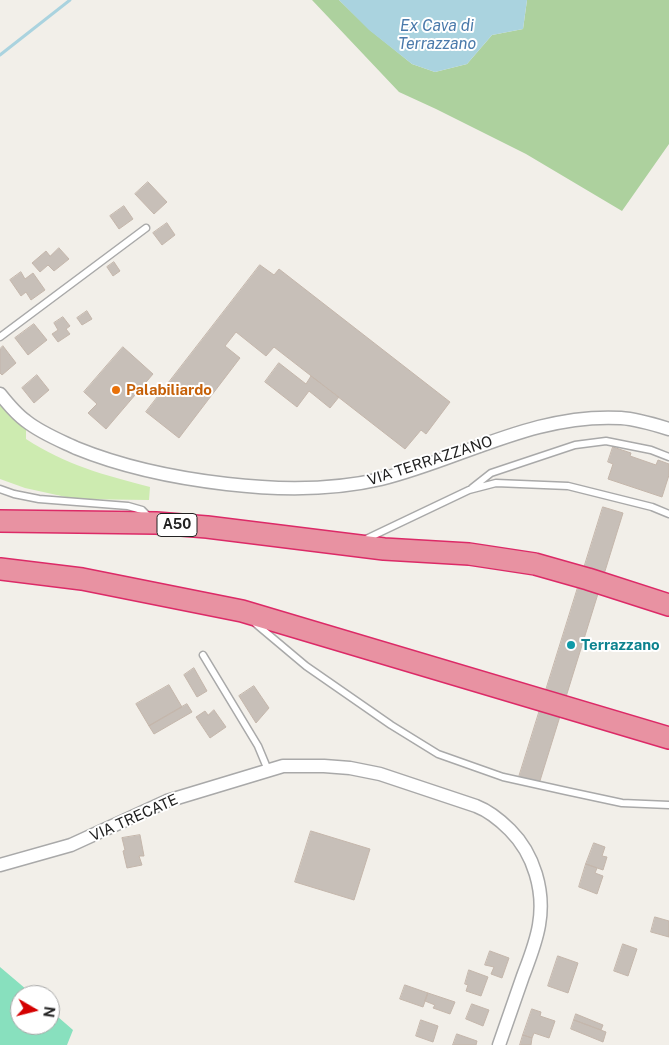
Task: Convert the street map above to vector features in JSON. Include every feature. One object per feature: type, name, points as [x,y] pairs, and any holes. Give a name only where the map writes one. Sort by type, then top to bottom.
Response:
[{"type":"highway","name":"A50","points":[[0,521],[156,523],[207,527],[352,546],[469,554],[535,564],[669,605]]},
{"type":"highway","points":[[0,570],[82,578],[242,611],[669,738]]},
{"type":"street","name":"VIA TERRAZZANO","points":[[0,394],[26,421],[42,432],[62,442],[109,460],[134,468],[191,480],[255,488],[315,488],[381,479],[511,434],[537,426],[563,422],[595,418],[623,418],[669,429]]},
{"type":"street","name":"VIA TRECATE","points":[[0,865],[71,845],[166,801],[283,766],[350,768],[380,774],[482,808],[516,837],[529,854],[540,892],[540,916],[537,936],[499,1045]]},
{"type":"lane","points":[[0,337],[146,228]]},
{"type":"lane","points":[[469,490],[491,473],[575,445],[606,441],[651,450],[669,457]]},
{"type":"lane","points":[[352,546],[469,490],[496,483],[568,486],[652,507],[669,514]]},
{"type":"lane","points":[[0,489],[39,499],[128,506],[142,510],[156,523]]},
{"type":"lane","points":[[242,611],[306,666],[390,725],[438,754],[503,777],[566,791],[622,803],[669,805]]},
{"type":"lane","points":[[203,655],[258,746],[268,770]]},
{"type":"green space","points":[[312,0],[339,0],[370,30],[412,64],[435,72],[467,64],[492,35],[523,29],[527,0],[669,0],[669,144],[622,211],[526,154],[399,92]]},
{"type":"green space","points":[[0,403],[26,427],[26,439],[71,462],[150,487],[149,500],[75,499],[25,488],[0,479]]},
{"type":"green space","points":[[0,967],[21,985],[10,985],[10,1035],[60,1035],[60,1019],[73,1030],[67,1045],[0,1045]]},
{"type":"water","name":"Ex Cava di Terrazzano","points":[[339,0],[527,0],[523,29],[492,35],[467,64],[435,72],[412,64],[369,30]]},
{"type":"building","points":[[148,182],[167,202],[154,214],[135,194]]},
{"type":"building","points":[[124,206],[133,219],[119,229],[110,216]]},
{"type":"building","points":[[167,223],[175,235],[162,245],[153,233]]},
{"type":"building","points":[[59,248],[69,259],[54,271],[48,265],[40,272],[32,263],[46,251],[50,256]]},
{"type":"building","points":[[114,262],[120,271],[113,276],[107,267]]},
{"type":"building","points":[[260,265],[274,275],[279,269],[450,402],[426,434],[421,430],[405,449],[274,347],[266,356],[236,332],[225,346],[240,358],[179,438],[146,412]]},
{"type":"building","points":[[21,272],[25,279],[33,273],[45,290],[31,300],[26,292],[21,296],[10,280]]},
{"type":"building","points":[[87,311],[92,319],[82,325],[77,318]]},
{"type":"building","points":[[63,317],[70,326],[66,329],[70,334],[58,342],[52,334],[58,330],[54,323]]},
{"type":"building","points":[[34,324],[47,340],[28,355],[15,338]]},
{"type":"building","points":[[3,346],[16,363],[2,375],[0,373],[0,349]]},
{"type":"building","points":[[123,347],[153,374],[106,429],[88,413],[97,404],[84,392]]},
{"type":"building","points":[[279,363],[306,384],[311,376],[339,397],[330,408],[309,391],[297,407],[265,382]]},
{"type":"building","points":[[37,375],[49,390],[34,403],[22,388]]},
{"type":"building","points":[[613,447],[631,453],[630,456],[656,465],[658,460],[669,464],[669,475],[662,497],[608,479],[613,464],[608,462]]},
{"type":"building","name":"Terrazzano","points":[[603,507],[623,513],[539,784],[519,777]]},
{"type":"building","points":[[194,668],[207,691],[197,697],[184,675]]},
{"type":"building","points":[[169,685],[182,707],[149,726],[136,704]]},
{"type":"building","points":[[254,686],[269,708],[256,723],[239,696]]},
{"type":"building","points":[[187,704],[192,712],[154,734],[149,726]]},
{"type":"building","points":[[214,710],[226,727],[210,738],[196,717],[205,711],[208,715]]},
{"type":"building","points":[[311,831],[370,849],[354,900],[295,882]]},
{"type":"building","points":[[140,835],[144,856],[139,856],[142,865],[127,868],[122,838]]},
{"type":"building","points":[[594,843],[605,847],[602,856],[607,857],[603,870],[586,864]]},
{"type":"building","points":[[586,864],[597,868],[595,873],[603,876],[597,894],[579,887]]},
{"type":"building","points":[[655,917],[669,921],[669,937],[651,932]]},
{"type":"building","points":[[623,944],[637,949],[628,976],[614,971]]},
{"type":"building","points":[[490,951],[509,958],[502,978],[491,974],[494,967],[485,965]]},
{"type":"building","points":[[558,956],[578,963],[568,993],[548,986]]},
{"type":"building","points":[[469,970],[488,977],[481,996],[466,991],[468,985],[465,984]]},
{"type":"building","points":[[405,985],[428,993],[423,1007],[400,999]]},
{"type":"building","points":[[428,993],[455,1002],[450,1014],[433,1008],[435,1005],[425,1001]]},
{"type":"building","points":[[472,1004],[489,1010],[483,1026],[466,1019]]},
{"type":"building","points":[[532,1009],[541,1012],[540,1016],[555,1021],[549,1038],[534,1033],[532,1038],[523,1035]]},
{"type":"building","points":[[576,1014],[603,1025],[601,1030],[574,1020]]},
{"type":"building","points":[[421,1020],[438,1026],[433,1042],[416,1036]]},
{"type":"building","points":[[574,1020],[606,1032],[603,1042],[571,1029]]},
{"type":"building","points":[[457,1034],[477,1041],[476,1045],[453,1045]]},
{"type":"building","points":[[523,1035],[532,1038],[531,1045],[520,1045]]},
{"type":"waterway","points":[[0,55],[70,0]]},
{"type":"place","name":"Palabiliardo","points":[[116,390]]},
{"type":"place","name":"Terrazzano","points":[[571,645]]}]
